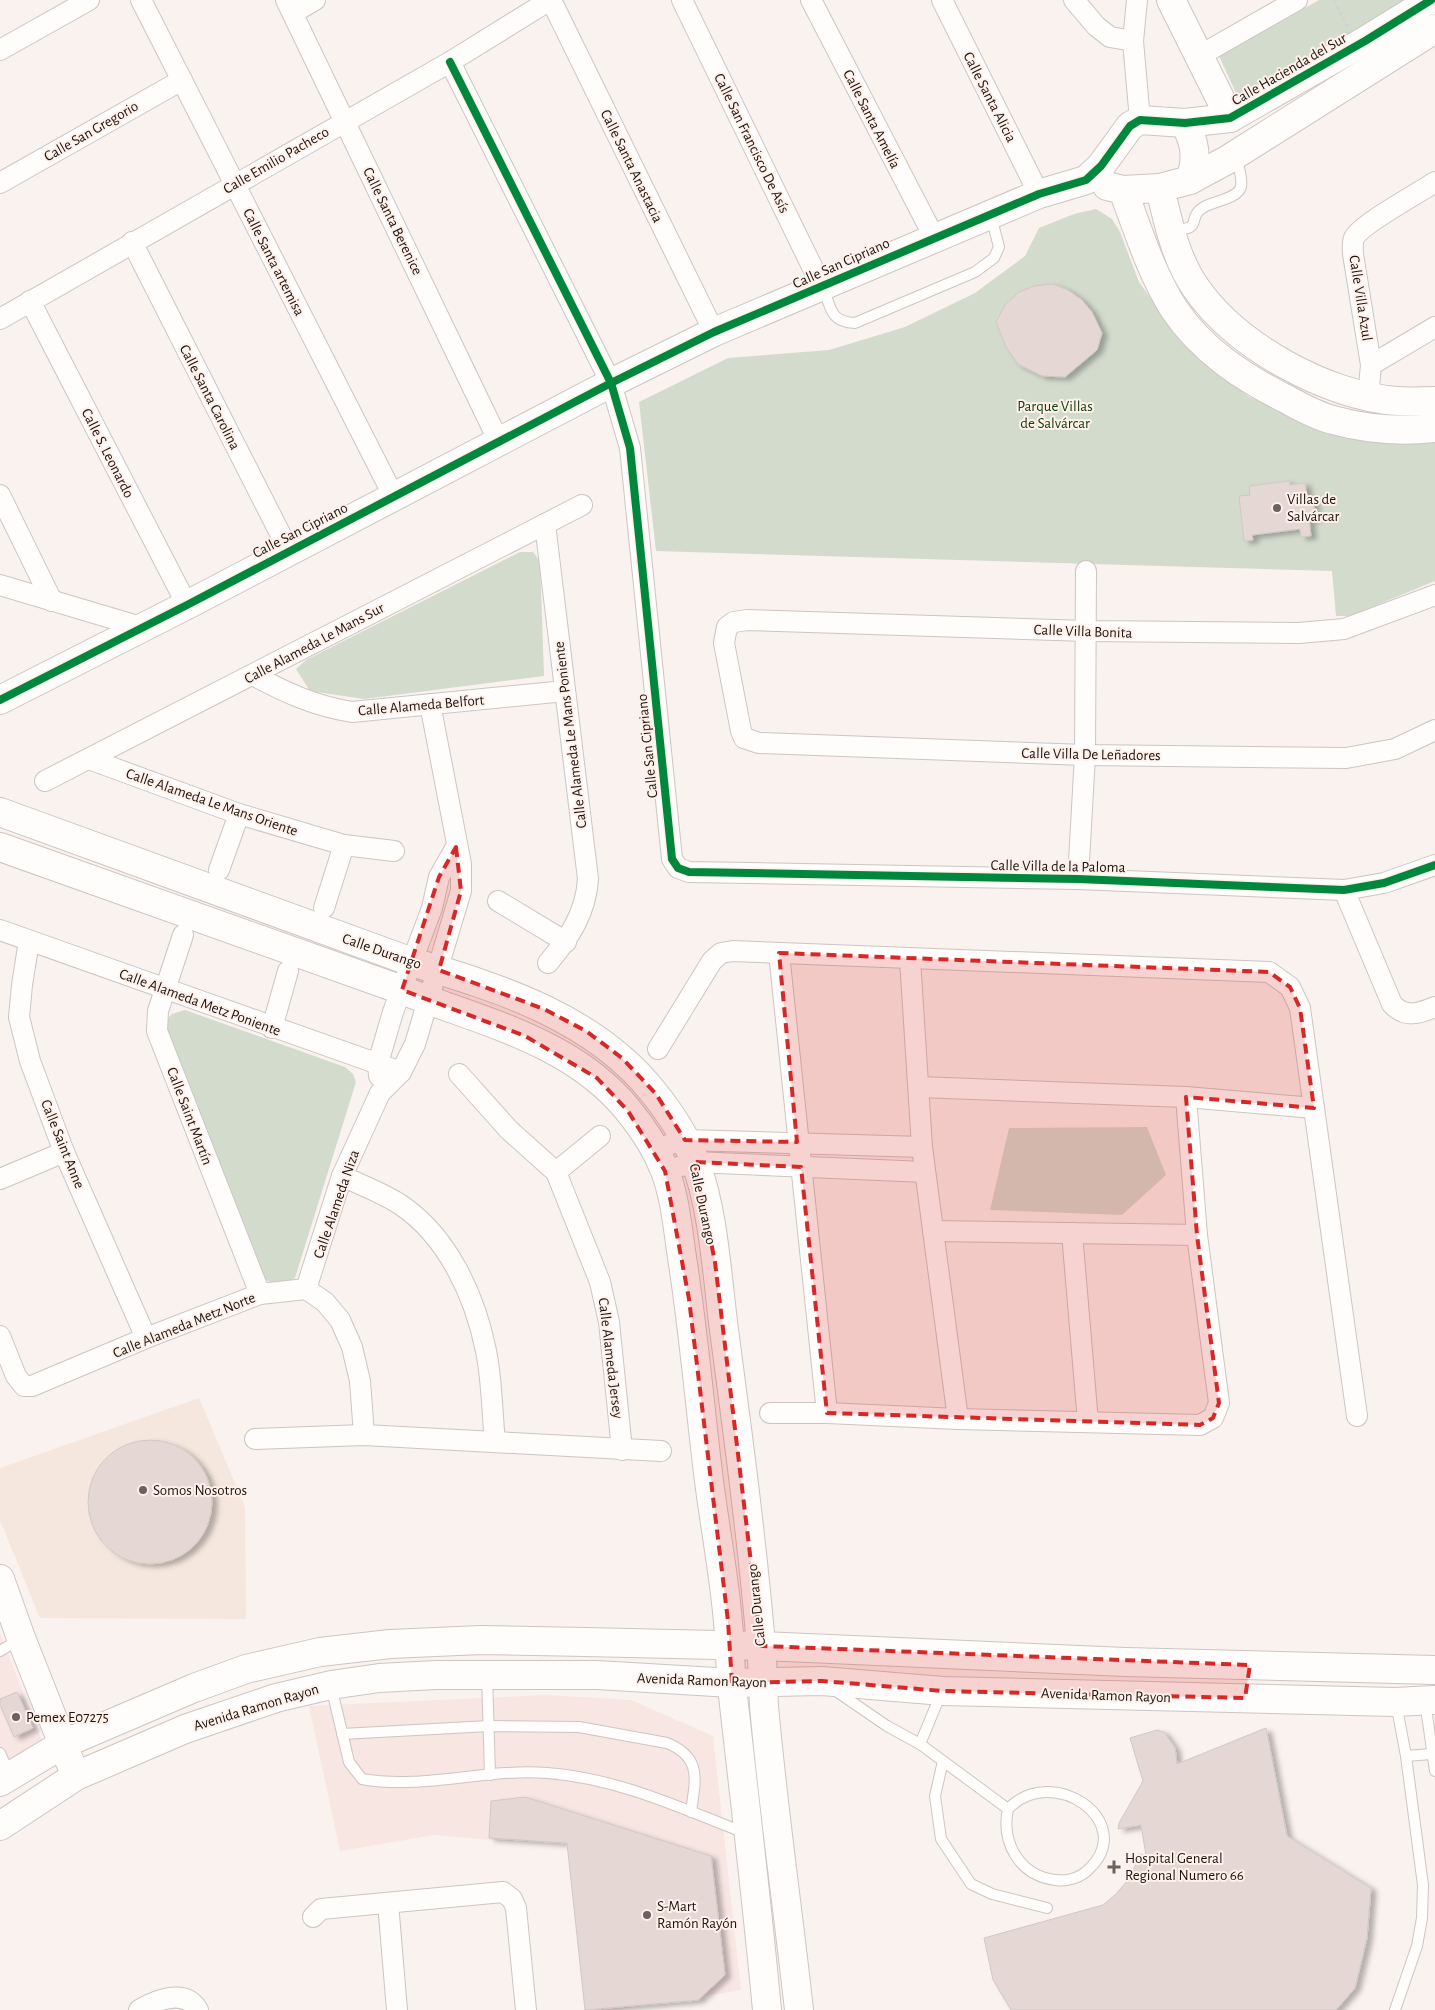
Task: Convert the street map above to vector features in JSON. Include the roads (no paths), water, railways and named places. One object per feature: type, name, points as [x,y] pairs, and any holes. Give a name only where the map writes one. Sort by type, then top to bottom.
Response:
[{"type":"main road","points":[[1171,0],[1230,118]]},
{"type":"main road","name":"Calle Hacienda del Sur","points":[[1140,120],[1185,123],[1230,118],[1357,46],[1431,0]]},
{"type":"main road","points":[[1086,180],[1123,190],[1160,188],[1190,180],[1236,155],[1435,29]]},
{"type":"main road","points":[[1086,180],[1101,166],[1130,126],[1140,120]]},
{"type":"main road","points":[[1185,123],[1196,152],[1195,166],[1190,180]]},
{"type":"main road","name":"Calle San Cipriano","points":[[0,700],[187,605],[611,383],[714,332],[990,214],[1039,194],[1086,180]]},
{"type":"main road","points":[[1160,188],[1170,229],[1195,287],[1216,313],[1245,340],[1327,385],[1368,396],[1397,401],[1435,400]]},
{"type":"main road","points":[[1123,190],[1162,289],[1190,330],[1220,359],[1258,385],[1332,420],[1360,426],[1396,430],[1435,428]]},
{"type":"main road","name":"Calle Durango","points":[[0,812],[544,1009],[586,1031],[622,1058],[656,1094],[690,1151],[707,1209],[761,1646],[790,2008]]},
{"type":"main road","name":"Calle Durango","points":[[0,847],[498,1024],[556,1050],[597,1078],[628,1111],[660,1160],[675,1212],[689,1299],[751,1836],[767,2010]]},
{"type":"main road","points":[[0,1578],[10,1645],[63,1744],[76,1776]]},
{"type":"main road","points":[[3,1771],[194,1688],[246,1670],[320,1652],[390,1644],[481,1640],[761,1646],[1125,1662],[1435,1670]]},
{"type":"main road","points":[[1125,1662],[1125,1696]]},
{"type":"main road","points":[[1245,1698],[1250,1664]]},
{"type":"main road","name":"Avenida Ramon Rayon","points":[[0,1826],[76,1776],[185,1729],[276,1698],[331,1685],[379,1678],[487,1674],[597,1675],[763,1684],[822,1681],[943,1690],[1125,1696],[1395,1702],[1430,1700]]},
{"type":"street","points":[[0,50],[89,0]]},
{"type":"street","name":"Calle Santa artemisa","points":[[140,0],[394,497]]},
{"type":"street","points":[[290,6],[315,0]]},
{"type":"street","name":"Calle Emilio Pacheco","points":[[0,319],[344,120],[450,62],[550,0]]},
{"type":"street","name":"Calle Santa Anastacia","points":[[550,0],[714,332]]},
{"type":"street","name":"Calle San Francisco De Asís","points":[[682,0],[822,286]]},
{"type":"street","name":"Calle Santa Amelía","points":[[811,0],[934,237]]},
{"type":"street","name":"Calle Santa Alicia","points":[[942,0],[1039,194]]},
{"type":"street","points":[[1074,0],[1096,26],[1110,37],[1133,41]]},
{"type":"street","points":[[1138,0],[1133,41],[1140,120]]},
{"type":"street","points":[[1199,56],[1297,0]]},
{"type":"street","name":"Calle Santa Berenice","points":[[290,6],[499,442]]},
{"type":"street","name":"Calle San Cipriano","points":[[450,62],[611,383],[630,448],[672,859],[678,868]]},
{"type":"street","name":"Calle San Gregorio","points":[[0,183],[182,80]]},
{"type":"street","name":"Calle Villa Azul","points":[[1368,396],[1371,365],[1353,254],[1353,241],[1368,226],[1435,182]]},
{"type":"street","name":"Calle Santa Carolina","points":[[132,242],[289,551]]},
{"type":"street","name":"Calle S. Leonardo","points":[[30,301],[187,605]]},
{"type":"street","points":[[1371,365],[1435,327]]},
{"type":"street","points":[[0,495],[52,601]]},
{"type":"street","name":"Calle Alameda Le Mans Sur","points":[[46,781],[582,505]]},
{"type":"street","name":"Calle Alameda Le Mans Poniente","points":[[545,524],[588,880],[587,898],[582,913],[566,942],[548,963]]},
{"type":"street","points":[[1078,879],[1085,755],[1086,571]]},
{"type":"street","points":[[0,585],[142,627]]},
{"type":"street","name":"Calle Villa Bonita","points":[[744,738],[738,724],[724,643],[727,627],[734,622],[747,620],[1222,634],[1299,633],[1344,629],[1435,595]]},
{"type":"street","name":"Calle Alameda Belfort","points":[[253,675],[293,697],[324,707],[352,712],[565,691]]},
{"type":"street","name":"Calle Alameda Niza","points":[[306,1289],[342,1176],[380,1093],[401,1072],[415,1044],[456,914],[462,876],[430,704]]},
{"type":"street","name":"Calle Villa De Leñadores","points":[[744,738],[759,743],[1085,755],[1346,758],[1395,749],[1435,730]]},
{"type":"street","name":"Calle Alameda Le Mans Oriente","points":[[90,759],[239,814],[344,845],[394,851]]},
{"type":"street","points":[[219,870],[239,814]]},
{"type":"street","points":[[324,908],[344,845]]},
{"type":"street","name":"Calle Alameda Niza","points":[[380,1093],[378,1063],[432,908],[439,877],[445,862],[456,847]]},
{"type":"street","name":"Calle Villa de la Paloma","points":[[678,868],[689,872],[1078,879],[1344,890],[1384,882],[1435,864]]},
{"type":"street","points":[[1344,890],[1392,1004],[1400,1013],[1412,1014],[1435,1007]]},
{"type":"street","points":[[498,901],[566,942]]},
{"type":"street","points":[[432,908],[456,914]]},
{"type":"street","name":"Calle Alameda Metz Poniente","points":[[0,930],[272,1028],[401,1072]]},
{"type":"street","name":"Calle Saint Martín","points":[[183,935],[158,1011],[157,1031],[260,1294]]},
{"type":"street","name":"Calle Saint Anne","points":[[29,941],[19,1017],[30,1062],[64,1152],[146,1338]]},
{"type":"street","points":[[658,1049],[712,961],[721,954],[733,951],[1269,972],[1290,987],[1300,1008],[1357,1416]]},
{"type":"street","points":[[778,953],[827,1413]]},
{"type":"street","points":[[910,959],[922,1147],[958,1419]]},
{"type":"street","points":[[272,1028],[288,971]]},
{"type":"street","name":"Calle Alameda Jersey","points":[[459,1074],[509,1130],[556,1172],[600,1282],[609,1322],[622,1450]]},
{"type":"street","points":[[919,1087],[1186,1097],[1314,1108]]},
{"type":"street","points":[[770,1413],[827,1413],[958,1419],[1200,1425],[1212,1418],[1219,1404],[1197,1234],[1186,1097]]},
{"type":"street","points":[[556,1172],[600,1136]]},
{"type":"street","points":[[660,1160],[690,1151],[797,1142],[922,1147]]},
{"type":"street","points":[[690,1151],[800,1167],[925,1172]]},
{"type":"street","points":[[0,1179],[64,1152]]},
{"type":"street","points":[[342,1176],[401,1205],[436,1238],[460,1274],[473,1306],[486,1351],[495,1442]]},
{"type":"street","points":[[933,1231],[1197,1234]]},
{"type":"street","points":[[1072,1233],[1088,1422]]},
{"type":"street","points":[[306,1289],[325,1302],[340,1320],[352,1347],[360,1381],[364,1434]]},
{"type":"street","name":"Calle Alameda Metz Norte","points":[[0,1336],[16,1376],[24,1386],[42,1383],[146,1338],[260,1294],[306,1289]]},
{"type":"street","points":[[255,1438],[364,1434],[661,1451]]},
{"type":"street","points":[[313,1917],[321,1909],[503,1892],[512,1899],[516,1908],[526,2010]]},
{"type":"street","points":[[388,1903],[397,2010]]},
{"type":"street","points":[[139,2010],[153,2002],[173,1997],[186,2000],[195,2005],[198,2010]]},
{"type":"lane","points":[[1170,229],[1191,228],[1196,214],[1201,208],[1237,193],[1241,186],[1236,155]]},
{"type":"lane","points":[[822,286],[835,318],[842,322],[855,323],[975,272],[994,258],[999,247],[990,214]]},
{"type":"lane","points":[[487,1674],[490,1775]]},
{"type":"lane","points":[[822,1681],[887,1726],[920,1744],[1008,1809]]},
{"type":"lane","points":[[331,1685],[349,1762],[362,1778],[408,1781],[546,1772],[599,1780],[627,1788],[751,1836]]},
{"type":"lane","points":[[920,1744],[943,1690]]},
{"type":"lane","points":[[1430,1700],[1431,1754],[1435,1771]]},
{"type":"lane","points":[[1395,1702],[1406,1756],[1423,1885],[1417,1946],[1395,2010]]},
{"type":"lane","points":[[342,1734],[489,1726],[579,1728],[667,1743],[680,1749],[690,1758],[696,1775],[691,1812]]},
{"type":"lane","points":[[1406,1756],[1431,1754]]},
{"type":"lane","points":[[943,1761],[935,1796],[941,1839],[971,1884],[992,1894],[1046,1908]]},
{"type":"lane","points":[[1040,1791],[1054,1791],[1069,1796],[1088,1806],[1098,1816],[1103,1827],[1102,1852],[1088,1870],[1078,1877],[1066,1881],[1038,1875],[1022,1865],[1009,1844],[1005,1824],[1008,1809],[1017,1799],[1040,1791]]},
{"type":"place","name":"Villas de Salvárcar","points":[[1277,508]]},
{"type":"place","name":"Somos Nosotros","points":[[143,1490]]},
{"type":"place","name":"Pemex E07275","points":[[16,1717]]},
{"type":"place","name":"Hospital General Regional Numero 66","points":[[1114,1867]]},
{"type":"place","name":"S-Mart Ramón Rayón","points":[[647,1915]]},
{"type":"park label","name":"Parque Villas de Salvárcar","points":[[1055,414]]}]
